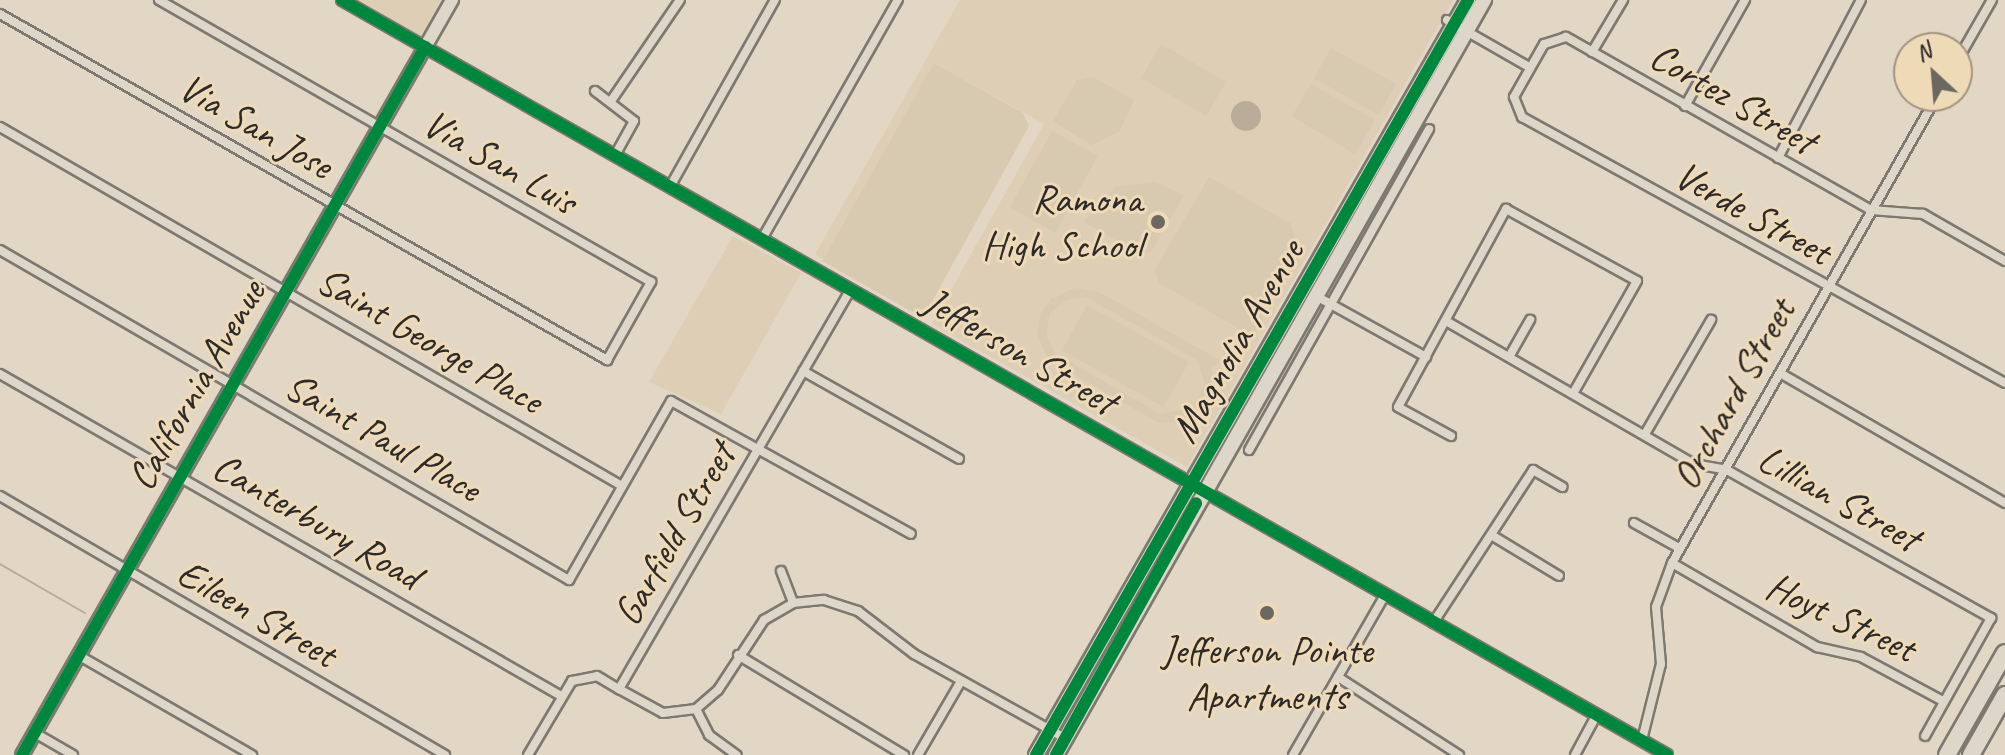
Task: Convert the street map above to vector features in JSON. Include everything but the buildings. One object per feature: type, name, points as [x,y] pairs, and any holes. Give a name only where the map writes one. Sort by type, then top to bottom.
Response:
[{"type":"highway","points":[[1947,755],[2005,653]]},
{"type":"highway","points":[[1971,755],[2005,695]]},
{"type":"main road","name":"California Avenue","points":[[22,755],[452,0]]},
{"type":"main road","name":"Magnolia Avenue","points":[[1036,755],[1315,296],[1468,0]]},
{"type":"main road","name":"Magnolia Avenue","points":[[1056,755],[1197,489],[1456,25],[1484,0]]},
{"type":"street","name":"Via San Luis","points":[[159,0],[651,282],[607,360]]},
{"type":"street","name":"Jefferson Street","points":[[342,0],[1667,755]]},
{"type":"street","points":[[611,101],[680,0]]},
{"type":"street","points":[[671,185],[775,0]]},
{"type":"street","points":[[762,239],[898,0]]},
{"type":"street","points":[[1592,52],[1623,0]]},
{"type":"street","points":[[1685,106],[1745,0]]},
{"type":"street","points":[[1778,158],[1861,0]]},
{"type":"street","points":[[1973,33],[1992,0]]},
{"type":"street","name":"Via San Jose","points":[[0,14],[607,360]]},
{"type":"street","points":[[1456,25],[1529,67]]},
{"type":"street","name":"Cortez Street","points":[[1529,67],[1554,36],[1592,52],[1871,210],[1923,214],[2005,261]]},
{"type":"street","name":"Verde Street","points":[[1529,67],[1514,97],[1522,117],[1827,290],[2005,383]]},
{"type":"street","points":[[595,91],[634,121],[616,154]]},
{"type":"street","name":"Orchard Street","points":[[1642,740],[1661,664],[1656,607],[1672,563],[1928,112]]},
{"type":"street","name":"Saint George Place","points":[[0,127],[622,486]]},
{"type":"street","points":[[1249,450],[1429,129]]},
{"type":"street","points":[[1451,436],[1398,407],[1506,209],[1637,281],[1574,392]]},
{"type":"street","name":"Saint Paul Place","points":[[0,250],[569,580],[622,486]]},
{"type":"street","name":"Garfield Street","points":[[619,689],[850,290]]},
{"type":"street","points":[[1315,296],[1426,357]]},
{"type":"street","points":[[1509,357],[1530,320]]},
{"type":"street","points":[[1645,434],[1711,320]]},
{"type":"street","name":"Lillian Street","points":[[1446,321],[1574,392],[1694,464],[1727,470],[1991,618],[1943,701]]},
{"type":"street","points":[[803,371],[959,459]]},
{"type":"street","points":[[1780,373],[2005,503]]},
{"type":"street","name":"Canterbury Road","points":[[0,374],[561,696]]},
{"type":"street","points":[[622,486],[671,401],[911,534]]},
{"type":"street","points":[[1433,623],[1493,536],[1533,470],[1562,487]]},
{"type":"street","name":"Eileen Street","points":[[0,496],[445,755]]},
{"type":"street","points":[[1634,523],[1679,548]]},
{"type":"street","points":[[1493,536],[1559,576]]},
{"type":"street","name":"Hoyt Street","points":[[1672,563],[1817,647],[1861,657],[1943,701]]},
{"type":"street","points":[[781,571],[793,603]]},
{"type":"street","points":[[1293,755],[1385,595]]},
{"type":"street","points":[[532,754],[561,696],[586,675],[663,713],[696,709],[764,620],[793,603],[849,607],[961,681],[1065,738]]},
{"type":"street","points":[[78,655],[252,755]]},
{"type":"street","points":[[738,655],[904,755]]},
{"type":"street","points":[[1338,677],[1460,754]]},
{"type":"street","points":[[918,755],[961,681]]},
{"type":"street","points":[[1925,736],[1943,701]]},
{"type":"street","points":[[696,709],[709,735],[737,755]]},
{"type":"street","points":[[1575,755],[1596,716]]},
{"type":"street","points":[[35,733],[73,755]]},
{"type":"shaded area","points":[[356,0],[441,0],[420,38]]},
{"type":"shaded area","name":"Ramona High School","points":[[960,0],[1453,0],[1187,467],[932,324],[1044,124],[934,63],[823,259],[815,254]]},
{"type":"shaded area","points":[[1161,44],[1226,82],[1206,116],[1141,78]]},
{"type":"shaded area","points":[[1331,48],[1396,84],[1378,115],[1314,78]]},
{"type":"shaded area","points":[[934,63],[1023,113],[1029,126],[923,318],[822,261]]},
{"type":"shaded area","points":[[1093,77],[1134,100],[1119,132],[1091,145],[1053,121],[1077,80]]},
{"type":"shaded area","points":[[1311,84],[1375,120],[1355,154],[1292,116]]},
{"type":"shaded area","points":[[1246,101],[1257,105],[1261,116],[1257,127],[1246,131],[1235,127],[1231,116],[1235,105]]},
{"type":"shaded area","points":[[1052,131],[1098,156],[1055,233],[1010,207]]},
{"type":"shaded area","points":[[1209,177],[1291,224],[1299,256],[1252,336],[1159,283],[1155,270]]},
{"type":"shaded area","points":[[1155,182],[1184,195],[1151,252],[1141,254],[1084,222],[1115,187]]},
{"type":"shaded area","points":[[733,236],[801,273],[721,414],[649,382]]},
{"type":"shaded area","points":[[1075,288],[1101,293],[1221,361],[1212,367],[1213,391],[1200,414],[1183,423],[1157,422],[1048,359],[1037,335],[1040,315],[1051,299]],"holes":[[[1086,297],[1197,360],[1205,384],[1194,407],[1160,414],[1055,353],[1046,334],[1050,313],[1066,300]]]},
{"type":"shaded area","points":[[1087,305],[1189,362],[1163,407],[1062,350]]},
{"type":"waterway","points":[[0,564],[85,613]]},
{"type":"cycle path","points":[[342,0],[1667,755]]},
{"type":"cycle path","points":[[1036,755],[1468,0]]},
{"type":"cycle path","points":[[22,755],[425,47]]},
{"type":"cycle path","points":[[1056,755],[1196,503]]},
{"type":"place","name":"Ramona High School","points":[[1158,222]]},
{"type":"place","name":"Jefferson Pointe Apartments","points":[[1267,613]]}]
